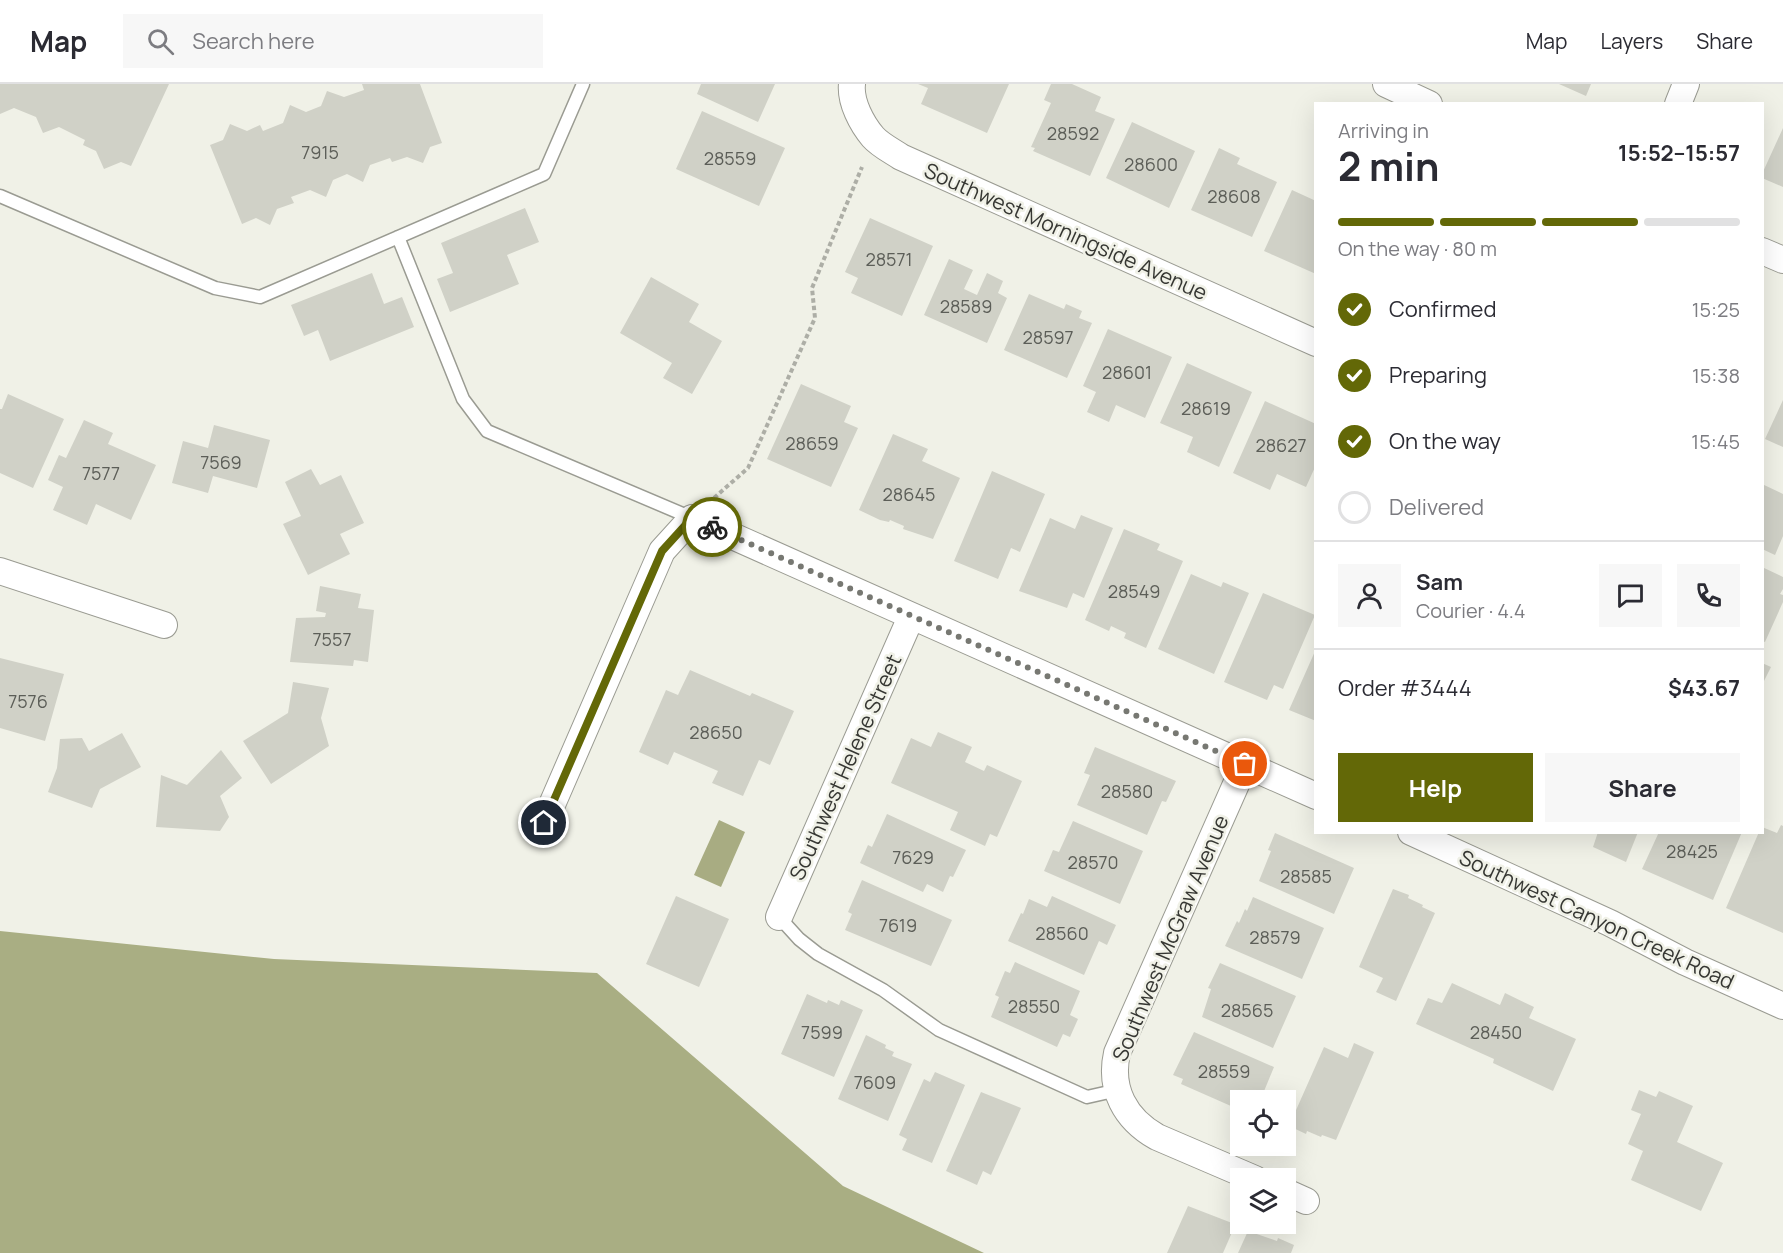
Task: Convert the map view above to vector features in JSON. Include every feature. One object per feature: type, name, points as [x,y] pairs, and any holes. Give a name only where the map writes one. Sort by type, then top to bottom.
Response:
[{"type":"street","name":"Southwest Morningside Avenue","points":[[852,84],[851,91],[858,114],[874,138],[901,157],[1314,342]]},
{"type":"street","points":[[1386,84],[1425,102]]},
{"type":"street","points":[[1679,102],[1686,84]]},
{"type":"street","points":[[1764,252],[1783,260]]},
{"type":"street","points":[[544,823],[662,551],[692,518],[1314,795]]},
{"type":"street","points":[[0,571],[164,625]]},
{"type":"street","name":"Southwest Helene Street","points":[[779,917],[911,617]]},
{"type":"street","name":"Southwest McGraw Avenue","points":[[1230,1168],[1156,1137],[1145,1130],[1127,1111],[1113,1070],[1117,1053],[1245,764]]},
{"type":"street","name":"Southwest Canyon Creek Road","points":[[1415,834],[1610,923],[1685,962],[1783,1006]]},
{"type":"lane","points":[[0,195],[215,288],[260,297],[544,174],[584,84]]},
{"type":"lane","points":[[398,237],[463,399],[487,431],[692,518]]},
{"type":"lane","points":[[779,917],[818,954],[882,990],[939,1030],[1087,1097],[1118,1090]]},
{"type":"path","points":[[692,518],[748,468],[815,318],[812,288],[874,138]]},
{"type":"shaded area","points":[[719,820],[745,832],[721,887],[694,875]]},
{"type":"shaded area","points":[[0,931],[274,959],[597,973],[843,1186],[984,1253],[0,1253]]},
{"type":"building","points":[[0,84],[169,84],[131,166],[121,162],[104,169],[96,151],[83,145],[85,140],[59,127],[43,133],[36,117],[14,108],[0,114]]},
{"type":"building","points":[[362,84],[420,84],[442,143],[430,147],[423,163],[407,157],[392,162],[390,158],[370,165],[363,182],[347,174],[333,180],[326,197],[310,190],[291,197],[294,203],[277,209],[270,225],[256,218],[242,224],[210,145],[223,140],[230,124],[247,131],[260,125],[263,131],[283,123],[290,105],[306,112],[321,106],[327,91],[344,97],[364,90]]},
{"type":"building","points":[[701,84],[775,84],[758,122],[697,94]]},
{"type":"building","points":[[918,84],[1009,84],[987,133],[921,104],[928,88]]},
{"type":"building","points":[[1051,84],[1072,84],[1101,97],[1095,111],[1115,119],[1090,176],[1033,151],[1035,148],[1031,147],[1051,103],[1044,100]]},
{"type":"building","points":[[1559,84],[1591,84],[1586,96]]},
{"type":"building","points":[[702,111],[785,148],[759,206],[676,169]]},
{"type":"building","points":[[1132,122],[1195,151],[1169,208],[1106,178]]},
{"type":"building","points":[[1783,128],[1783,187],[1764,179],[1764,170]]},
{"type":"building","points":[[1219,148],[1240,158],[1237,164],[1277,182],[1252,237],[1191,210]]},
{"type":"building","points":[[1292,190],[1314,200],[1314,273],[1264,251]]},
{"type":"building","points":[[525,208],[539,242],[507,255],[519,284],[450,312],[437,279],[453,273],[441,243]]},
{"type":"building","points":[[870,218],[933,246],[902,316],[851,293],[858,278],[845,272]]},
{"type":"building","points":[[949,259],[973,270],[964,289],[977,295],[987,273],[1003,281],[998,293],[1007,298],[987,343],[924,315]]},
{"type":"building","points":[[372,273],[384,304],[402,297],[414,327],[330,361],[318,330],[304,336],[291,305]]},
{"type":"building","points":[[651,277],[699,304],[689,322],[722,341],[692,394],[663,378],[672,363],[620,333]]},
{"type":"building","points":[[1029,294],[1064,309],[1066,304],[1082,311],[1079,318],[1092,323],[1067,378],[1004,350]]},
{"type":"building","points":[[1108,329],[1172,357],[1145,418],[1116,405],[1109,422],[1087,412],[1096,392],[1083,386]]},
{"type":"building","points":[[1187,363],[1252,392],[1219,467],[1187,452],[1193,437],[1160,423]]},
{"type":"building","points":[[801,384],[851,406],[844,422],[858,428],[831,487],[767,459]]},
{"type":"building","points":[[8,394],[64,419],[33,488],[0,473],[0,409]]},
{"type":"building","points":[[1783,400],[1783,447],[1765,439]]},
{"type":"building","points":[[1265,401],[1314,423],[1314,469],[1306,487],[1277,474],[1270,490],[1233,473]]},
{"type":"building","points":[[84,420],[113,433],[108,444],[156,465],[131,520],[96,504],[87,525],[53,510],[63,487],[48,480],[59,455],[66,458]]},
{"type":"building","points":[[214,425],[270,440],[257,488],[213,476],[208,493],[172,483],[183,441],[208,448]]},
{"type":"building","points":[[893,434],[928,449],[922,461],[960,478],[933,539],[903,529],[904,526],[890,520],[889,522],[880,520],[859,510]]},
{"type":"building","points":[[311,469],[320,485],[341,475],[364,523],[340,534],[350,554],[308,575],[283,524],[301,516],[285,482]]},
{"type":"building","points":[[992,471],[1045,494],[1020,552],[1011,548],[998,579],[954,561]]},
{"type":"building","points":[[1764,485],[1783,494],[1783,536],[1775,555],[1764,550]]},
{"type":"building","points":[[1081,515],[1113,528],[1084,598],[1073,593],[1067,608],[1019,591],[1050,518],[1075,529]]},
{"type":"building","points":[[1124,529],[1160,544],[1157,550],[1183,561],[1146,648],[1124,638],[1126,633],[1111,626],[1109,631],[1085,620]]},
{"type":"building","points":[[1764,568],[1783,577],[1783,589],[1780,594],[1783,595],[1783,602],[1765,642]]},
{"type":"building","points":[[1191,574],[1221,587],[1223,582],[1249,593],[1214,674],[1158,649]]},
{"type":"building","points":[[320,586],[361,594],[358,608],[374,610],[368,662],[354,660],[353,666],[290,662],[296,618],[325,617],[326,613],[316,611]]},
{"type":"building","points":[[1263,593],[1314,615],[1283,689],[1274,685],[1267,700],[1224,682]]},
{"type":"building","points":[[1314,654],[1314,720],[1289,710]]},
{"type":"building","points":[[0,658],[64,674],[45,741],[0,728]]},
{"type":"building","points":[[1764,664],[1771,667],[1764,681]]},
{"type":"building","points":[[690,670],[750,696],[752,693],[794,711],[770,765],[759,760],[743,796],[712,783],[718,771],[674,752],[668,765],[639,752],[666,690],[678,695]]},
{"type":"building","points":[[293,682],[329,688],[321,718],[329,746],[271,784],[243,741],[288,713]]},
{"type":"building","points":[[938,732],[972,747],[965,762],[984,771],[987,765],[1022,781],[997,837],[990,834],[985,846],[950,830],[958,812],[891,783],[911,738],[931,747]]},
{"type":"building","points":[[122,733],[141,767],[100,789],[92,808],[48,792],[57,768],[60,739],[82,738],[89,751]]},
{"type":"building","points":[[1095,747],[1176,781],[1166,802],[1162,801],[1147,835],[1077,805],[1090,775],[1084,773]]},
{"type":"building","points":[[221,750],[242,778],[220,796],[229,817],[220,831],[156,827],[161,775],[187,785]]},
{"type":"building","points":[[887,814],[966,850],[943,892],[927,884],[923,892],[860,863],[868,845],[872,847]]},
{"type":"building","points":[[1073,821],[1143,851],[1120,904],[1044,871],[1053,850],[1059,852]]},
{"type":"building","points":[[1781,825],[1783,826],[1783,933],[1726,908],[1758,834],[1764,834],[1764,828],[1777,833]]},
{"type":"building","points":[[1275,833],[1354,868],[1334,914],[1259,881],[1271,851],[1268,850]]},
{"type":"building","points":[[1597,834],[1637,834],[1626,862],[1593,847]]},
{"type":"building","points":[[1658,834],[1741,834],[1713,900],[1642,869]]},
{"type":"building","points":[[862,880],[952,920],[931,966],[845,930],[852,914],[848,912]]},
{"type":"building","points":[[1393,889],[1409,895],[1408,898],[1435,913],[1396,1001],[1376,992],[1383,978],[1359,967]]},
{"type":"building","points":[[676,896],[729,919],[699,987],[646,964]]},
{"type":"building","points":[[1052,896],[1116,925],[1107,945],[1099,941],[1084,975],[1008,941],[1029,899],[1047,907]]},
{"type":"building","points":[[1253,897],[1324,928],[1302,979],[1225,946],[1237,921],[1239,923]]},
{"type":"building","points":[[1015,962],[1080,991],[1070,1015],[1078,1019],[1070,1037],[1063,1034],[1057,1047],[991,1017],[999,997],[995,995],[1005,971],[1010,973]]},
{"type":"building","points":[[1220,963],[1296,996],[1273,1048],[1202,1017],[1211,989],[1208,988]]},
{"type":"building","points":[[1452,983],[1500,1005],[1505,993],[1534,1007],[1529,1018],[1576,1039],[1553,1091],[1493,1063],[1494,1059],[1416,1024],[1428,998],[1442,1003]]},
{"type":"building","points":[[807,994],[827,1003],[828,1000],[839,1005],[841,1000],[863,1010],[834,1077],[781,1054]]},
{"type":"building","points":[[1194,1032],[1274,1067],[1265,1090],[1230,1090],[1230,1106],[1181,1084],[1183,1079],[1173,1075]]},
{"type":"building","points":[[866,1035],[886,1045],[885,1048],[894,1052],[892,1056],[912,1064],[888,1121],[838,1099]]},
{"type":"building","points":[[1354,1043],[1374,1052],[1336,1140],[1307,1131],[1306,1134],[1296,1129],[1296,1110],[1324,1047],[1348,1058]]},
{"type":"building","points":[[935,1072],[965,1085],[932,1163],[902,1150],[907,1139],[899,1135],[924,1079],[930,1082]]},
{"type":"building","points":[[1639,1090],[1656,1097],[1659,1091],[1693,1106],[1677,1142],[1723,1163],[1701,1211],[1631,1180],[1643,1151],[1628,1144],[1641,1114],[1631,1110]]},
{"type":"building","points":[[981,1092],[1021,1108],[991,1175],[983,1171],[977,1185],[946,1171]]},
{"type":"building","points":[[1188,1206],[1230,1222],[1231,1234],[1223,1253],[1167,1253]]},
{"type":"building","points":[[1247,1234],[1257,1234],[1277,1241],[1278,1238],[1294,1245],[1291,1253],[1238,1253]]},
{"type":"way so far","points":[[712,527],[1245,764]]},
{"type":"route","points":[[544,823],[662,551],[692,518],[712,527]]}]
